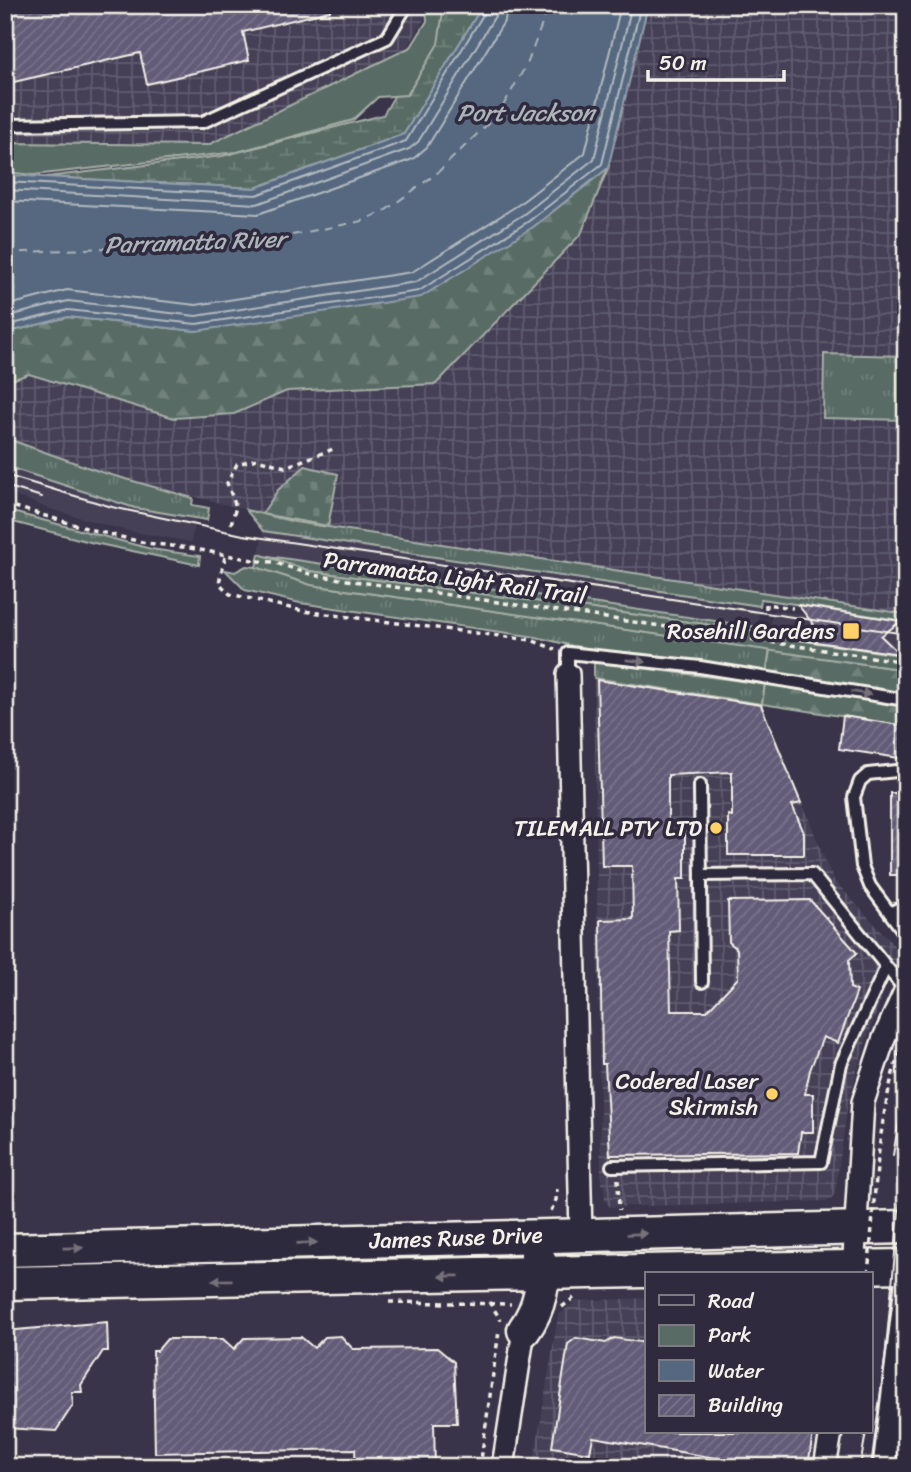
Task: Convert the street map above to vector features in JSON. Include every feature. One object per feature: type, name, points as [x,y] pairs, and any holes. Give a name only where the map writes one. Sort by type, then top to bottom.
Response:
[{"type":"main road","name":"James Ruse Drive","points":[[5,1250],[906,1227]]},
{"type":"main road","points":[[519,1236],[537,1255],[542,1274],[536,1312],[524,1330]]},
{"type":"main road","name":"James Ruse Drive","points":[[858,1272],[906,1266]]},
{"type":"main road","name":"James Ruse Drive","points":[[5,1283],[486,1289],[542,1274],[645,1273]]},
{"type":"main road","points":[[486,1289],[507,1290],[515,1301],[524,1330]]},
{"type":"street","points":[[568,664],[581,1236]]},
{"type":"street","points":[[858,1272],[857,1228],[863,1102],[905,989]]},
{"type":"street","points":[[884,1467],[906,1285]]},
{"type":"street","points":[[503,1467],[524,1330]]},
{"type":"street","points":[[825,1467],[831,1434]]},
{"type":"lane","points":[[5,125],[203,122],[387,38],[407,5]]},
{"type":"lane","points":[[568,664],[700,667],[906,700]]},
{"type":"lane","points":[[906,770],[868,774],[860,781],[854,797],[862,866],[870,886],[906,935]]},
{"type":"lane","points":[[700,785],[702,982]]},
{"type":"lane","points":[[701,875],[812,874],[905,989]]},
{"type":"lane","points":[[890,913],[906,905]]},
{"type":"lane","points":[[615,1166],[821,1162],[841,1064],[886,967]]},
{"type":"path","points":[[231,524],[236,507],[228,483],[237,464],[257,460],[285,467],[336,448]]},
{"type":"path","name":"Parramatta Light Rail Trail","points":[[5,505],[146,543],[273,562],[313,575],[906,662]]},
{"type":"path","points":[[225,557],[219,583],[230,594],[303,611],[531,640],[568,664]]},
{"type":"path","points":[[766,609],[766,604],[793,608]]},
{"type":"path","points":[[761,640],[763,629],[789,635]]},
{"type":"path","points":[[858,1272],[886,1097],[906,1033]]},
{"type":"path","points":[[613,1213],[620,1212],[615,1166]]},
{"type":"path","points":[[480,1467],[501,1317],[486,1289]]},
{"type":"shaded area","points":[[5,5],[426,5],[425,18],[401,59],[209,147],[5,151]]},
{"type":"shaded area","points":[[648,5],[906,5],[906,614],[328,526],[338,474],[278,490],[262,514],[100,472],[5,438],[5,382],[29,374],[174,418],[234,414],[287,391],[436,384],[581,234],[608,168]]},
{"type":"shaded area","points":[[5,466],[135,508],[196,518],[191,542],[123,530],[53,510],[5,492]]},
{"type":"shaded area","points":[[263,531],[760,606],[757,627],[268,556],[259,554]]},
{"type":"shaded area","points":[[773,610],[906,629],[906,647],[770,627]]},
{"type":"shaded area","points":[[594,678],[762,704],[833,879],[903,955],[889,978],[865,1044],[848,1102],[835,1194],[829,1201],[610,1207],[605,1201],[604,1185],[601,1185]]},
{"type":"shaded area","points":[[645,1298],[645,1434],[817,1434],[812,1467],[533,1467],[558,1316],[575,1301]]},
{"type":"green space","points":[[426,5],[444,5],[438,44],[407,95],[378,97],[353,120],[237,152],[34,175],[5,172],[5,143],[208,145],[411,47],[427,21]]},
{"type":"green space","points":[[443,5],[483,5],[404,134],[255,188],[46,177],[222,156],[383,115],[432,33]]},
{"type":"green space","points":[[608,168],[581,234],[436,384],[287,391],[234,414],[174,418],[29,374],[5,382],[5,333],[68,317],[196,331],[533,227]]},
{"type":"green space","points":[[824,354],[906,356],[906,420],[823,418]]},
{"type":"green space","points":[[5,438],[101,472],[193,498],[192,505],[209,508],[207,520],[135,508],[5,466]]},
{"type":"green space","points":[[305,466],[338,474],[328,526],[262,514],[278,490]]},
{"type":"green space","points":[[5,510],[151,549],[200,556],[199,565],[94,543],[5,520]]},
{"type":"green space","points":[[246,510],[295,522],[906,614],[906,621],[761,599],[760,606],[263,531]]},
{"type":"green space","points":[[259,554],[310,571],[756,631],[756,634],[906,656],[906,670],[311,585],[256,567]]},
{"type":"green space","points":[[268,556],[757,627],[756,631],[310,571]]},
{"type":"green space","points":[[246,566],[267,568],[312,585],[770,650],[766,675],[573,646],[536,637],[300,603],[245,590],[225,570],[235,572]]},
{"type":"green space","points":[[770,650],[906,670],[906,696],[766,675]]},
{"type":"green space","points":[[594,662],[765,684],[762,704],[594,678]]},
{"type":"green space","points":[[765,684],[906,706],[906,726],[762,704]]},
{"type":"green space","points":[[906,1365],[906,1467],[893,1467]]},
{"type":"water","name":"Port Jackson","points":[[483,5],[648,5],[608,168],[533,227],[421,297],[196,331],[68,317],[5,333],[5,175],[255,188],[404,134]]},
{"type":"building","points":[[5,5],[330,5],[330,11],[243,32],[249,60],[147,84],[140,53],[5,84]]},
{"type":"building","points":[[798,605],[901,621],[881,636],[900,654],[795,639],[814,625]]},
{"type":"building","points":[[597,680],[761,705],[801,803],[792,805],[804,833],[804,855],[728,855],[728,815],[732,816],[732,772],[668,775],[668,832],[685,832],[685,879],[678,879],[679,930],[669,931],[671,1011],[707,1011],[738,978],[737,949],[729,942],[728,901],[810,900],[857,953],[849,960],[850,988],[857,991],[838,1043],[823,1037],[810,1070],[805,1094],[813,1094],[813,1132],[801,1132],[798,1153],[610,1155],[605,1064],[602,1064],[600,920],[633,919],[632,866],[602,866]]},
{"type":"building","points":[[843,716],[906,726],[906,759],[839,749]]},
{"type":"building","points":[[890,793],[906,793],[906,875],[890,875]]},
{"type":"building","points":[[107,1322],[108,1351],[103,1351],[81,1385],[82,1392],[72,1392],[73,1405],[56,1431],[5,1428],[5,1331]]},
{"type":"building","points":[[341,1336],[353,1349],[437,1348],[454,1362],[457,1423],[434,1423],[435,1467],[356,1467],[355,1449],[155,1453],[153,1351],[157,1351],[167,1339],[223,1339],[234,1349],[244,1338],[301,1337],[314,1348],[325,1337]]},
{"type":"building","points":[[576,1338],[606,1343],[614,1338],[645,1343],[645,1434],[813,1434],[808,1467],[767,1467],[593,1437],[590,1453],[552,1447],[568,1344]]},
{"type":"ferry route","points":[[5,253],[267,240],[362,221],[386,210],[436,174],[499,113],[528,62],[549,5]]},
{"type":"tram line","points":[[5,475],[112,507],[243,535],[906,634]]},
{"type":"tram line","points":[[5,486],[42,497]]},
{"type":"tram line","points":[[893,1155],[906,1082]]},
{"type":"tram line","points":[[871,1467],[885,1359],[906,1137]]},
{"type":"tram line","points":[[860,1467],[866,1434]]},
{"type":"place","name":"Rosehill Gardens","points":[[851,631]]},
{"type":"place","name":"TILEMALL PTY LTD","points":[[716,828]]},
{"type":"place","name":"Codered Laser Skirmish","points":[[772,1094]]},
{"type":"water label","name":"Parramatta River","points":[[195,242]]}]
